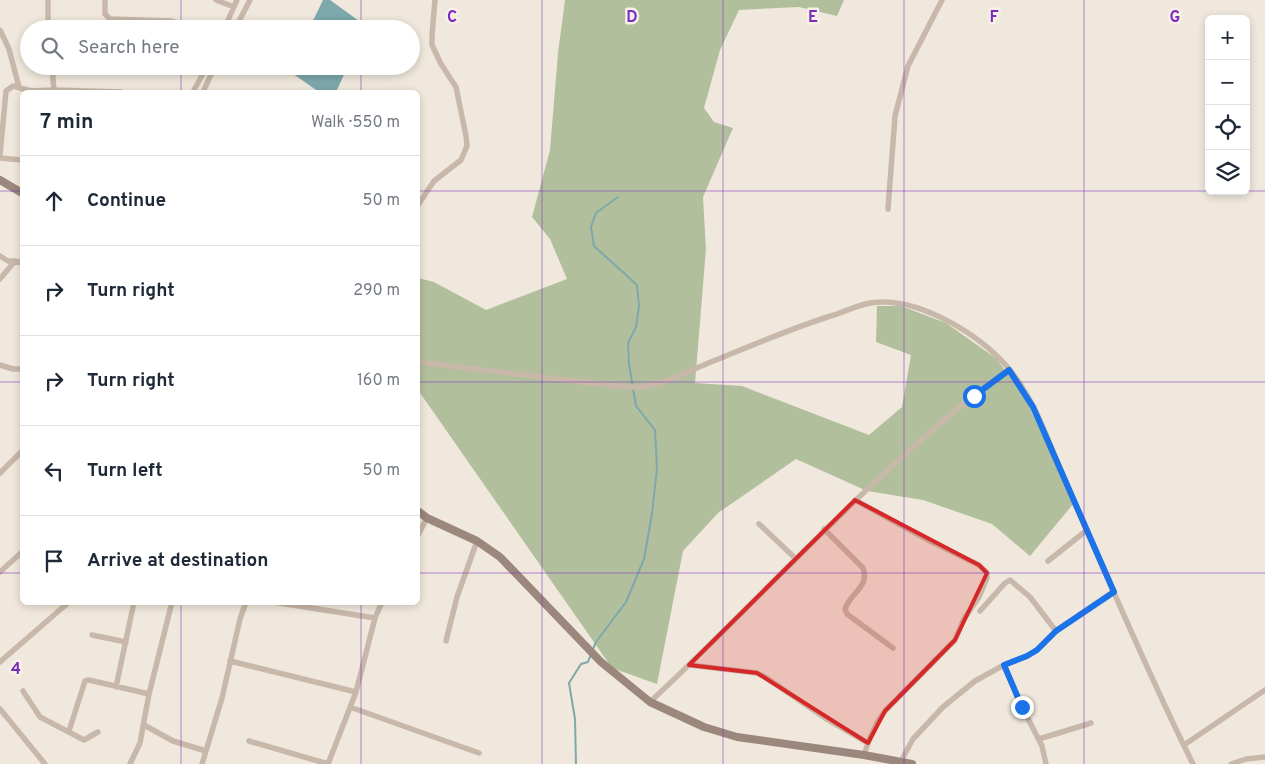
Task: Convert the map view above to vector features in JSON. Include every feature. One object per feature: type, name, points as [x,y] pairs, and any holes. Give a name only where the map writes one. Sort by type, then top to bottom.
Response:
[{"type":"main road","points":[[0,180],[20,193]]},
{"type":"main road","points":[[420,512],[427,518],[477,541],[500,557],[601,662],[650,702],[704,727],[737,738],[864,755],[912,764]]},
{"type":"street","points":[[48,0],[48,20]]},
{"type":"street","points":[[105,0],[105,14],[110,19],[140,20]]},
{"type":"street","points":[[216,0],[234,7]]},
{"type":"street","points":[[228,20],[237,0]]},
{"type":"street","points":[[240,20],[250,0]]},
{"type":"street","points":[[420,202],[434,181],[461,160],[467,146],[456,86],[441,64],[432,45],[435,0]]},
{"type":"street","points":[[888,209],[896,116],[908,66],[942,0]]},
{"type":"street","points":[[0,30],[9,49],[19,87]]},
{"type":"street","points":[[20,160],[0,157],[6,91],[9,87],[13,86],[31,90],[54,90],[53,75]]},
{"type":"street","points":[[194,90],[202,75]]},
{"type":"street","points":[[204,90],[211,75]]},
{"type":"street","points":[[0,256],[8,261],[20,262]]},
{"type":"street","points":[[0,279],[15,261]]},
{"type":"street","points":[[420,362],[616,386],[641,387],[668,379],[802,325],[871,303],[902,303],[931,313],[973,337],[988,348],[1009,370],[1033,407],[1114,592],[1193,764]]},
{"type":"street","points":[[0,365],[20,369]]},
{"type":"street","points":[[650,702],[855,500],[950,415],[1009,370]]},
{"type":"street","points":[[0,473],[20,453]]},
{"type":"street","points":[[855,500],[928,540],[979,565],[987,573],[988,578],[979,597],[964,619],[955,640],[885,711],[878,721],[864,755]]},
{"type":"street","points":[[420,531],[427,518]]},
{"type":"street","points":[[759,524],[795,558]]},
{"type":"street","points":[[824,529],[863,568],[865,574],[866,579],[846,605],[847,614],[893,648]]},
{"type":"street","points":[[1048,562],[1087,530]]},
{"type":"street","points":[[446,641],[457,598],[477,541]]},
{"type":"street","points":[[0,572],[20,554]]},
{"type":"street","points":[[980,611],[1005,583],[1010,580],[1030,597],[1056,631]]},
{"type":"street","points":[[900,763],[913,739],[943,707],[975,681],[1037,650],[1056,631],[1114,592]]},
{"type":"street","points":[[0,662],[66,605]]},
{"type":"street","points":[[130,764],[140,743],[149,694],[171,605]]},
{"type":"street","points":[[202,764],[222,698],[245,605]]},
{"type":"street","points":[[292,605],[375,618]]},
{"type":"street","points":[[249,741],[328,764],[356,692],[375,618],[381,605]]},
{"type":"street","points":[[116,687],[133,607]]},
{"type":"street","points":[[92,634],[126,642]]},
{"type":"street","points":[[230,661],[356,692]]},
{"type":"street","points":[[689,665],[757,673],[825,718],[868,743]]},
{"type":"street","points":[[1004,665],[1042,746],[1046,764]]},
{"type":"street","points":[[69,731],[85,681],[90,680],[149,694]]},
{"type":"street","points":[[1184,745],[1265,690]]},
{"type":"street","points":[[23,691],[40,717],[84,740],[98,732]]},
{"type":"street","points":[[350,707],[479,753]]},
{"type":"street","points":[[0,709],[45,764]]},
{"type":"street","points":[[1039,739],[1091,723]]},
{"type":"street","points":[[144,725],[173,741],[206,752]]},
{"type":"street","points":[[1231,764],[1246,759],[1265,757]]},
{"type":"highlighted area","points":[[855,500],[979,565],[987,573],[955,640],[885,711],[868,743],[757,673],[689,665]]},
{"type":"green space","points":[[565,0],[844,0],[837,16],[799,7],[739,10],[720,50],[704,108],[714,122],[733,128],[703,197],[706,249],[695,383],[742,386],[869,435],[902,407],[911,355],[876,342],[877,306],[901,306],[946,323],[997,359],[1026,400],[1074,503],[1030,556],[992,524],[923,500],[867,491],[796,459],[718,513],[683,551],[657,684],[612,668],[420,393],[420,278],[434,282],[486,310],[567,279],[550,239],[532,217],[550,150],[558,53]]},
{"type":"water","points":[[323,0],[330,0],[358,20],[313,20]]},
{"type":"water","points":[[295,75],[344,75],[337,90],[316,90]]},
{"type":"waterway","points":[[593,649],[596,642],[626,602],[644,559],[652,514],[657,468],[655,430],[636,406],[629,364],[628,343],[636,327],[639,306],[637,285],[594,246],[591,227],[596,213],[618,197]]},
{"type":"waterway","points":[[576,764],[575,719],[569,683],[581,664],[588,662],[591,654]]},
{"type":"route","points":[[974,396],[1009,370],[1021,386],[1033,407],[1114,592],[1056,631],[1037,650],[1004,665],[1022,707]]}]
